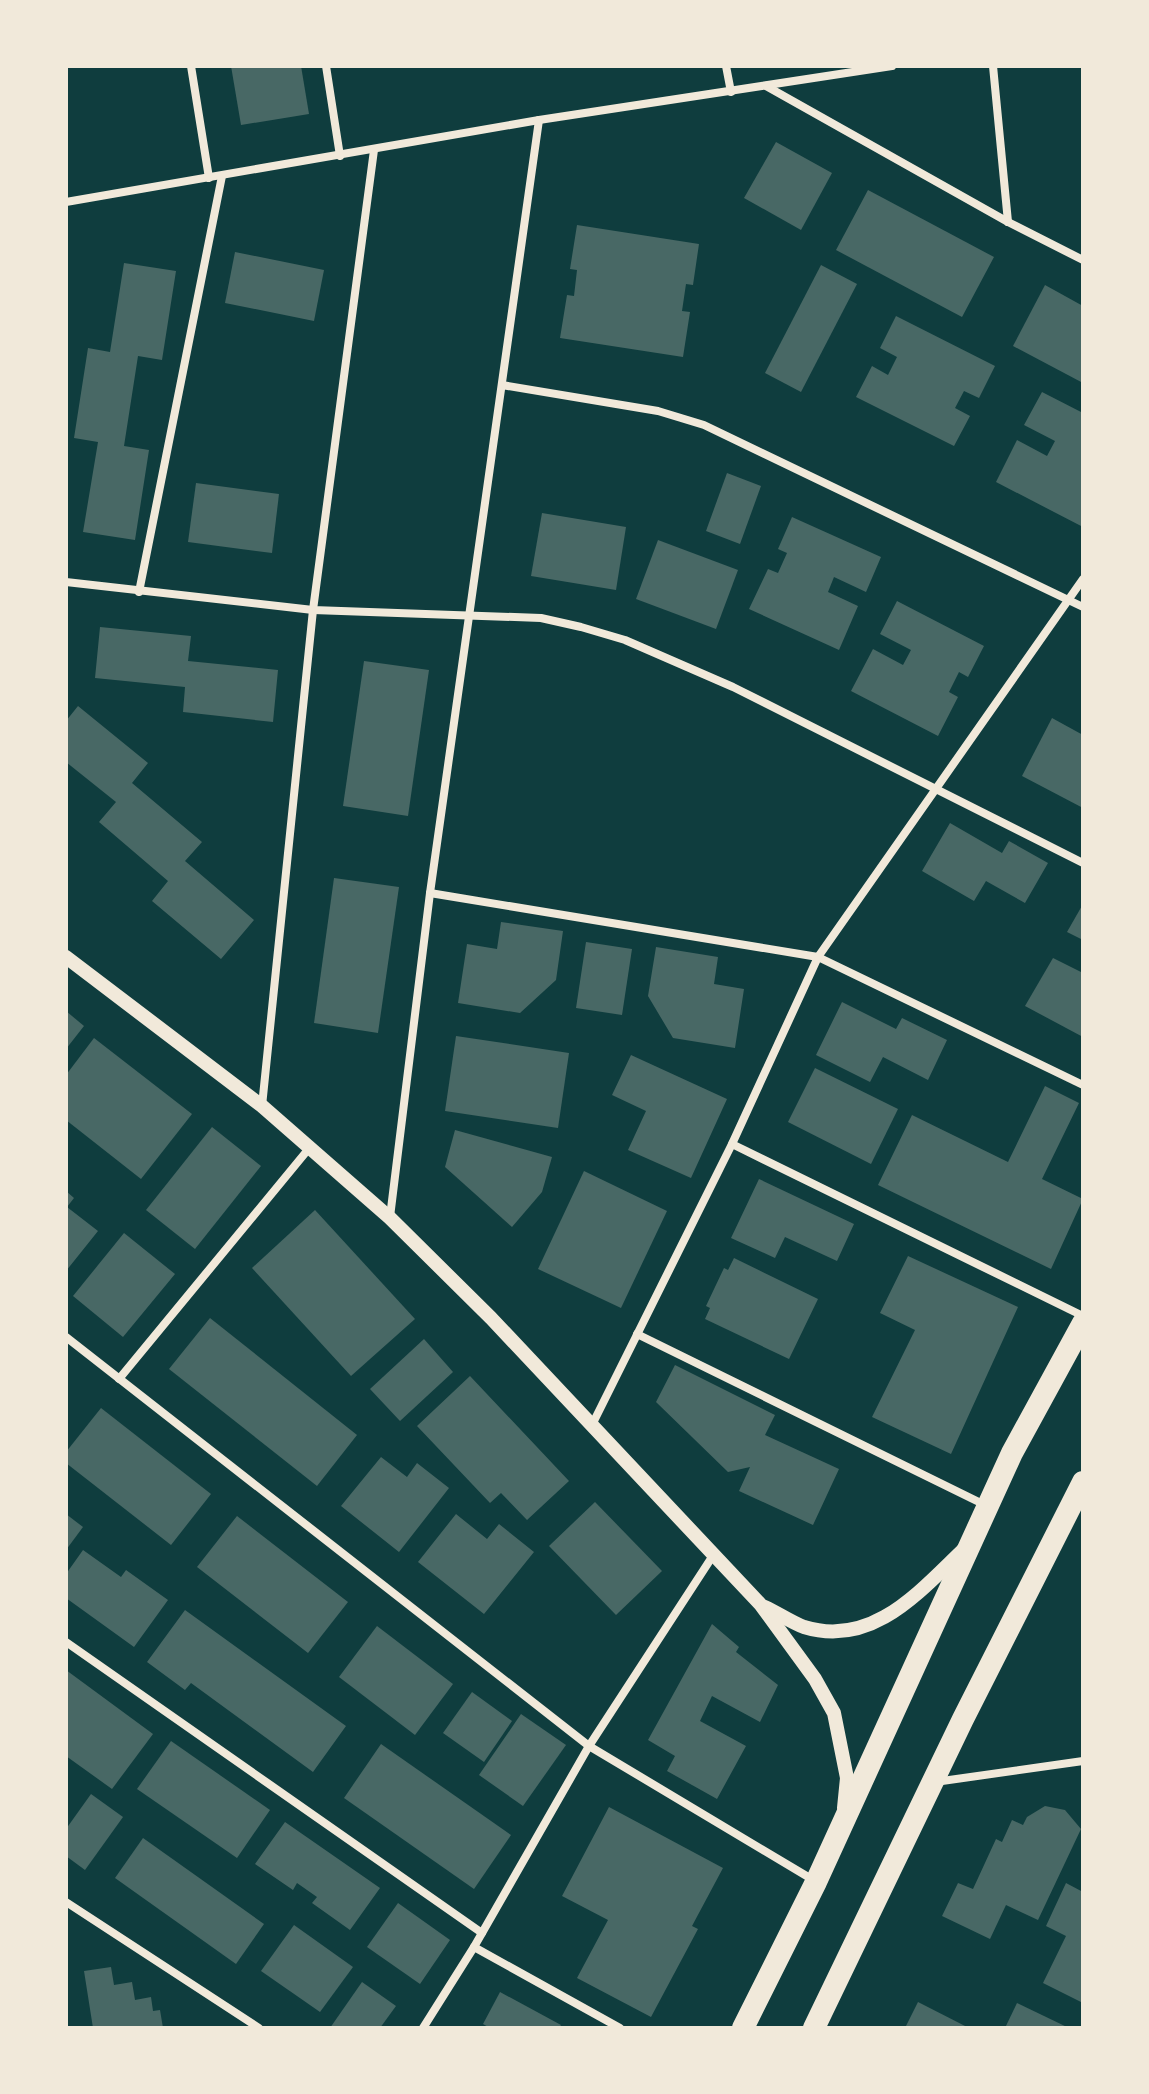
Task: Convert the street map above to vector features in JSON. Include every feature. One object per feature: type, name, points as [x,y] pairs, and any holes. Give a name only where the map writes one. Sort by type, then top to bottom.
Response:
[{"type":"highway","points":[[743,2028],[816,1882],[1012,1453],[1083,1323]]},
{"type":"highway","points":[[814,2028],[1052,1537],[1083,1482]]},
{"type":"street","points":[[191,66],[209,178]]},
{"type":"street","points":[[326,66],[340,156]]},
{"type":"street","points":[[726,66],[731,92]]},
{"type":"street","points":[[66,202],[539,120],[731,92],[849,70],[892,66]]},
{"type":"street","points":[[993,66],[1008,222]]},
{"type":"street","points":[[765,86],[1008,222],[1083,260]]},
{"type":"street","points":[[390,1218],[430,893],[539,120]]},
{"type":"street","points":[[262,1106],[313,610],[374,150]]},
{"type":"street","points":[[139,592],[222,176]]},
{"type":"street","points":[[502,385],[658,411],[704,425],[1083,607]]},
{"type":"street","points":[[592,1425],[732,1144],[818,957],[1083,579]]},
{"type":"street","points":[[66,582],[313,610],[471,618],[541,618],[625,640],[733,687],[1083,863]]},
{"type":"street","points":[[430,893],[818,957],[1083,1085]]},
{"type":"street","points":[[66,957],[262,1106],[390,1218],[461,1287],[761,1605],[815,1679],[834,1713],[847,1778],[843,1824]]},
{"type":"street","points":[[732,1144],[1083,1316]]},
{"type":"street","points":[[119,1379],[311,1146]]},
{"type":"street","points":[[637,1334],[988,1506]]},
{"type":"street","points":[[66,1337],[589,1746],[816,1882]]},
{"type":"street","points":[[761,1605],[804,1626],[836,1632],[866,1626],[897,1612],[970,1544]]},
{"type":"street","points":[[423,2028],[474,1947],[589,1746],[714,1554]]},
{"type":"street","points":[[66,1642],[482,1933]]},
{"type":"street","points":[[935,1782],[1083,1761]]},
{"type":"street","points":[[66,1902],[259,2028]]},
{"type":"street","points":[[474,1947],[620,2028]]},
{"type":"building","points":[[231,66],[301,66],[309,114],[241,125]]},
{"type":"building","points":[[776,142],[832,173],[801,230],[744,198]]},
{"type":"building","points":[[868,190],[994,257],[962,317],[836,250]]},
{"type":"building","points":[[577,225],[699,244],[693,285],[686,284],[682,311],[690,312],[683,357],[560,338],[567,295],[574,296],[577,270],[570,269]]},
{"type":"building","points":[[235,252],[324,270],[314,321],[225,303]]},
{"type":"building","points":[[124,263],[176,271],[162,360],[138,356],[124,446],[149,450],[135,540],[83,532],[98,442],[74,438],[88,348],[110,352]]},
{"type":"building","points":[[821,265],[857,284],[801,392],[765,373]]},
{"type":"building","points":[[1045,285],[1083,306],[1083,383],[1013,346]]},
{"type":"building","points":[[896,316],[995,366],[979,398],[964,391],[955,408],[970,416],[954,446],[856,397],[872,366],[888,375],[897,357],[880,348]]},
{"type":"building","points":[[1042,392],[1083,413],[1083,527],[996,482],[1017,440],[1047,456],[1055,441],[1024,425]]},
{"type":"building","points":[[727,473],[761,486],[740,544],[706,531]]},
{"type":"building","points":[[196,483],[279,494],[272,553],[188,542]]},
{"type":"building","points":[[542,513],[626,527],[616,590],[531,576]]},
{"type":"building","points":[[792,517],[881,557],[866,592],[834,577],[828,592],[858,606],[839,650],[749,609],[768,569],[778,573],[787,553],[778,549]]},
{"type":"building","points":[[658,540],[738,570],[716,629],[636,599]]},
{"type":"building","points":[[897,601],[984,646],[968,677],[959,672],[949,692],[958,697],[938,736],[851,691],[873,649],[903,665],[911,650],[880,634]]},
{"type":"building","points":[[100,627],[191,636],[188,661],[278,670],[273,722],[183,712],[185,687],[95,678]]},
{"type":"building","points":[[364,661],[429,670],[408,816],[343,806]]},
{"type":"building","points":[[78,706],[148,763],[132,783],[202,842],[185,861],[254,920],[221,959],[152,901],[168,881],[99,822],[116,802],[66,762],[66,721]]},
{"type":"building","points":[[1052,718],[1083,735],[1083,808],[1022,776]]},
{"type":"building","points":[[950,823],[1002,853],[1009,841],[1048,863],[1025,903],[986,881],[974,901],[922,871]]},
{"type":"building","points":[[334,878],[399,887],[378,1033],[314,1023]]},
{"type":"building","points":[[1083,904],[1083,940],[1067,932]]},
{"type":"building","points":[[501,922],[563,931],[556,980],[520,1013],[458,1003],[467,944],[497,949]]},
{"type":"building","points":[[586,942],[632,949],[622,1015],[576,1008]]},
{"type":"building","points":[[656,947],[718,957],[714,984],[744,989],[735,1048],[673,1038],[648,996]]},
{"type":"building","points":[[1053,958],[1083,973],[1083,1037],[1025,1006]]},
{"type":"building","points":[[842,1002],[896,1029],[902,1018],[947,1040],[928,1080],[883,1057],[870,1082],[816,1055]]},
{"type":"building","points":[[66,1011],[84,1026],[66,1049]]},
{"type":"building","points":[[456,1036],[569,1053],[558,1128],[445,1111]]},
{"type":"building","points":[[94,1038],[192,1114],[141,1179],[66,1120],[66,1075]]},
{"type":"building","points":[[631,1055],[727,1099],[691,1178],[628,1150],[646,1111],[612,1095]]},
{"type":"building","points":[[815,1068],[898,1109],[871,1164],[788,1122]]},
{"type":"building","points":[[1045,1086],[1079,1103],[1042,1179],[1083,1199],[1051,1269],[878,1185],[912,1115],[1008,1162]]},
{"type":"building","points":[[212,1127],[261,1166],[195,1249],[146,1210]]},
{"type":"building","points":[[455,1130],[552,1157],[542,1192],[512,1227],[445,1167]]},
{"type":"building","points":[[584,1171],[667,1211],[621,1308],[538,1269]]},
{"type":"building","points":[[759,1179],[854,1224],[837,1261],[785,1237],[775,1258],[731,1238]]},
{"type":"building","points":[[66,1191],[74,1198],[67,1207],[98,1231],[66,1271]]},
{"type":"building","points":[[315,1210],[415,1319],[351,1376],[252,1268]]},
{"type":"building","points":[[124,1233],[175,1274],[123,1337],[73,1296]]},
{"type":"building","points":[[908,1256],[1018,1307],[951,1454],[872,1417],[915,1330],[880,1313]]},
{"type":"building","points":[[734,1258],[818,1299],[789,1359],[705,1319],[710,1308],[706,1306],[724,1268],[728,1270]]},
{"type":"building","points":[[210,1318],[357,1435],[317,1486],[169,1369]]},
{"type":"building","points":[[424,1339],[453,1372],[400,1421],[370,1389]]},
{"type":"building","points":[[675,1365],[775,1415],[765,1435],[839,1469],[813,1525],[739,1491],[750,1467],[728,1472],[656,1402]]},
{"type":"building","points":[[470,1376],[569,1481],[527,1520],[501,1493],[490,1503],[417,1426]]},
{"type":"building","points":[[101,1408],[211,1494],[171,1545],[66,1463],[66,1452]]},
{"type":"building","points":[[381,1457],[407,1477],[417,1463],[449,1488],[399,1552],[341,1506]]},
{"type":"building","points":[[595,1502],[662,1571],[616,1615],[549,1546]]},
{"type":"building","points":[[66,1514],[83,1527],[66,1550]]},
{"type":"building","points":[[456,1514],[487,1539],[499,1524],[534,1552],[484,1614],[418,1562]]},
{"type":"building","points":[[237,1516],[348,1602],[308,1653],[197,1567]]},
{"type":"building","points":[[83,1550],[121,1577],[126,1570],[168,1600],[134,1647],[66,1598],[66,1574]]},
{"type":"building","points":[[185,1610],[346,1726],[313,1772],[191,1683],[185,1690],[147,1662]]},
{"type":"building","points":[[712,1624],[739,1647],[736,1652],[778,1685],[760,1722],[712,1696],[700,1721],[746,1746],[717,1799],[667,1771],[675,1756],[648,1740]]},
{"type":"building","points":[[377,1626],[453,1684],[415,1735],[339,1677]]},
{"type":"building","points":[[66,1670],[153,1734],[112,1789],[66,1756]]},
{"type":"building","points":[[472,1692],[512,1721],[484,1762],[443,1733]]},
{"type":"building","points":[[521,1714],[566,1745],[523,1806],[479,1775]]},
{"type":"building","points":[[171,1741],[270,1810],[237,1858],[137,1789]]},
{"type":"building","points":[[381,1744],[511,1835],[474,1889],[344,1798]]},
{"type":"building","points":[[91,1794],[123,1817],[85,1870],[66,1856],[66,1829]]},
{"type":"building","points":[[1045,1806],[1065,1810],[1081,1829],[1038,1920],[1006,1905],[990,1939],[942,1916],[958,1883],[973,1889],[996,1839],[1002,1842],[1012,1820],[1023,1825],[1027,1817]]},
{"type":"building","points":[[609,1807],[723,1868],[692,1926],[698,1929],[651,2017],[577,1978],[608,1920],[562,1896]]},
{"type":"building","points":[[285,1822],[380,1888],[350,1930],[312,1903],[317,1897],[297,1883],[293,1890],[255,1864]]},
{"type":"building","points":[[143,1838],[264,1924],[236,1964],[115,1878]]},
{"type":"building","points":[[1066,1883],[1083,1892],[1083,2003],[1043,1983],[1066,1936],[1046,1926]]},
{"type":"building","points":[[398,1903],[450,1940],[420,1984],[367,1947]]},
{"type":"building","points":[[294,1925],[353,1967],[320,2012],[261,1971]]},
{"type":"building","points":[[111,1967],[114,1985],[132,1982],[135,2000],[151,1997],[153,2011],[160,2010],[163,2028],[93,2028],[84,1971]]},
{"type":"building","points":[[362,1982],[396,2006],[380,2028],[330,2028]]},
{"type":"building","points":[[500,1992],[561,2025],[559,2028],[490,2028],[483,2024]]},
{"type":"building","points":[[918,2002],[969,2028],[905,2028]]},
{"type":"building","points":[[1017,2003],[1069,2028],[1005,2028]]}]
